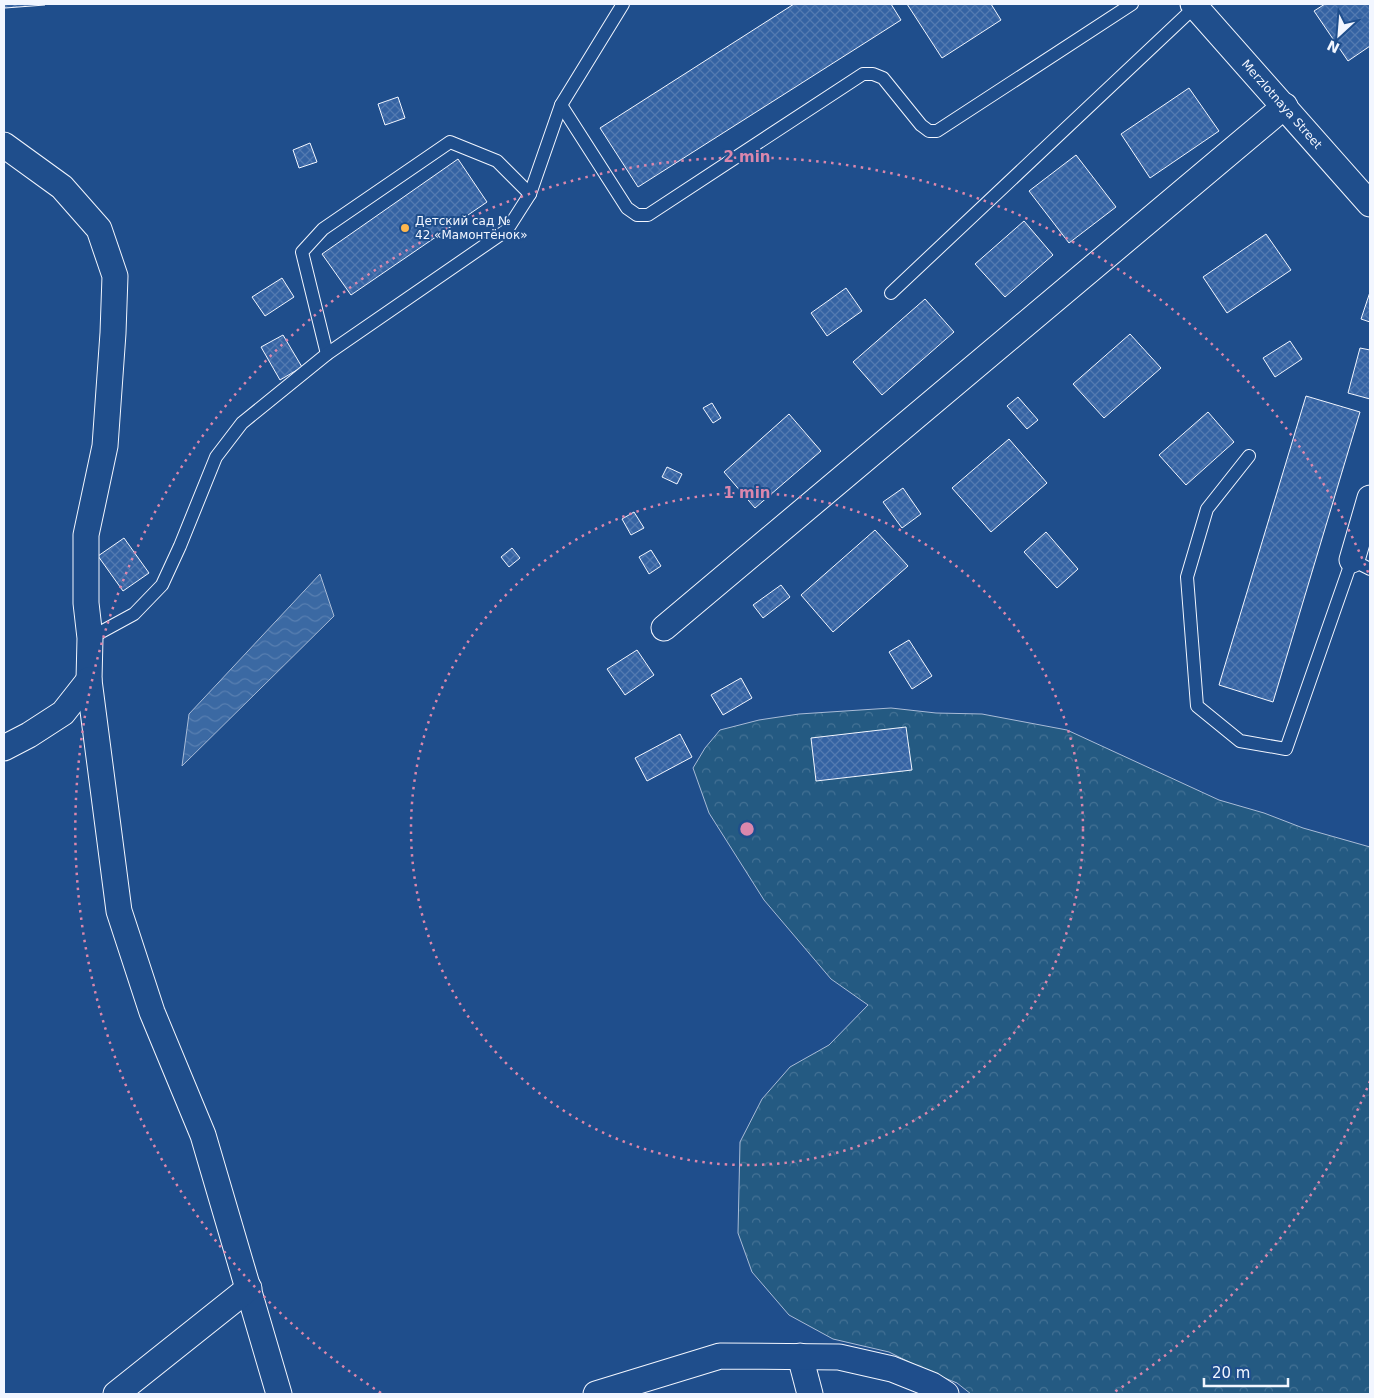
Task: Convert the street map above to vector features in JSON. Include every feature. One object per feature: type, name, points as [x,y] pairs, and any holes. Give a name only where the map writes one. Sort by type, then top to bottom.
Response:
[{"type":"street","name":"Merzlotnaya Street","points":[[1195,4],[1370,204]]},
{"type":"street","points":[[664,628],[1284,106]]},
{"type":"street","points":[[4,145],[62,186],[99,229],[115,276],[105,446],[86,535],[86,602],[90,638],[89,680],[119,911],[152,1012],[203,1135],[279,1394]]},
{"type":"street","points":[[1361,565],[1370,498]]},
{"type":"street","points":[[4,748],[29,735],[63,712],[89,680]]},
{"type":"street","points":[[116,1394],[249,1288]]},
{"type":"street","points":[[596,1394],[720,1356],[839,1357],[892,1369],[932,1385],[946,1394]]},
{"type":"street","points":[[800,1356],[810,1394]]},
{"type":"lane","points":[[90,638],[134,614],[162,585],[216,457],[242,423],[327,354],[507,230],[530,194],[561,105],[623,4]]},
{"type":"lane","points":[[561,105],[627,208],[637,215],[648,215],[863,74],[873,74],[883,78],[921,126],[929,131],[937,130],[1132,4]]},
{"type":"lane","points":[[891,294],[1195,4]]},
{"type":"lane","points":[[327,354],[302,252],[324,229],[450,142],[497,161],[530,194]]},
{"type":"lane","points":[[1249,456],[1208,509],[1187,577],[1197,706],[1240,740],[1286,749],[1361,565]]},
{"type":"green space","points":[[891,708],[936,713],[982,714],[1067,730],[1219,800],[1264,813],[1303,828],[1370,847],[1370,1394],[971,1394],[957,1383],[889,1352],[833,1339],[789,1315],[752,1272],[738,1233],[740,1142],[762,1099],[790,1067],[829,1045],[868,1005],[831,979],[764,900],[709,813],[693,768],[705,748],[720,730],[759,720],[799,714]]},
{"type":"water","points":[[320,574],[334,616],[182,766],[189,714]]},
{"type":"building","points":[[4,4],[45,4],[45,5],[5,8]]},
{"type":"building","points":[[794,4],[891,4],[901,20],[638,187],[600,128]]},
{"type":"building","points":[[907,4],[991,4],[1001,20],[942,58]]},
{"type":"building","points":[[1325,4],[1370,4],[1370,46],[1348,61],[1314,11]]},
{"type":"building","points":[[1189,88],[1219,131],[1150,178],[1121,134]]},
{"type":"building","points":[[398,97],[405,118],[385,125],[378,104]]},
{"type":"building","points":[[310,143],[317,162],[299,168],[293,150]]},
{"type":"building","points":[[1076,155],[1116,207],[1069,243],[1029,191]]},
{"type":"building","name":"Детский сад № 42 «Мамонтёнок»","points":[[458,159],[487,202],[351,295],[322,254]]},
{"type":"building","points":[[1024,221],[1053,255],[1005,297],[975,264]]},
{"type":"building","points":[[1266,234],[1291,270],[1227,313],[1203,277]]},
{"type":"building","points":[[282,278],[294,297],[265,316],[252,297]]},
{"type":"building","points":[[846,288],[862,311],[827,336],[811,313]]},
{"type":"building","points":[[1370,292],[1370,322],[1361,319]]},
{"type":"building","points":[[925,299],[954,332],[882,395],[853,362]]},
{"type":"building","points":[[1130,334],[1161,368],[1104,418],[1073,384]]},
{"type":"building","points":[[283,335],[302,367],[280,380],[261,347]]},
{"type":"building","points":[[1290,341],[1302,359],[1275,377],[1263,358]]},
{"type":"building","points":[[1360,348],[1370,350],[1370,399],[1348,393]]},
{"type":"building","points":[[1306,396],[1360,412],[1273,702],[1219,685]]},
{"type":"building","points":[[1018,397],[1038,420],[1027,429],[1007,406]]},
{"type":"building","points":[[712,403],[721,418],[713,423],[703,408]]},
{"type":"building","points":[[1208,412],[1234,442],[1186,485],[1159,455]]},
{"type":"building","points":[[789,414],[821,451],[755,508],[724,472]]},
{"type":"building","points":[[1009,439],[1047,483],[991,532],[952,488]]},
{"type":"building","points":[[667,467],[682,474],[677,484],[662,477]]},
{"type":"building","points":[[903,488],[921,514],[902,528],[883,502]]},
{"type":"building","points":[[634,512],[644,528],[631,535],[622,519]]},
{"type":"building","points":[[875,530],[908,566],[833,632],[801,595]]},
{"type":"building","points":[[1046,532],[1078,569],[1057,588],[1024,552]]},
{"type":"building","points":[[124,538],[149,573],[123,591],[98,556]]},
{"type":"building","points":[[512,548],[520,558],[509,567],[501,557]]},
{"type":"building","points":[[651,550],[661,566],[649,574],[639,557]]},
{"type":"building","points":[[781,585],[790,597],[763,618],[753,605]]},
{"type":"building","points":[[909,640],[932,676],[912,689],[889,652]]},
{"type":"building","points":[[637,650],[654,675],[625,695],[607,669]]},
{"type":"building","points":[[741,678],[752,698],[723,715],[711,695]]},
{"type":"building","points":[[906,727],[912,770],[816,781],[811,738]]},
{"type":"building","points":[[680,734],[692,757],[647,781],[635,758]]},
{"type":"place","name":"Детский сад № 42 «Мамонтёнок»","points":[[405,228]]}]
